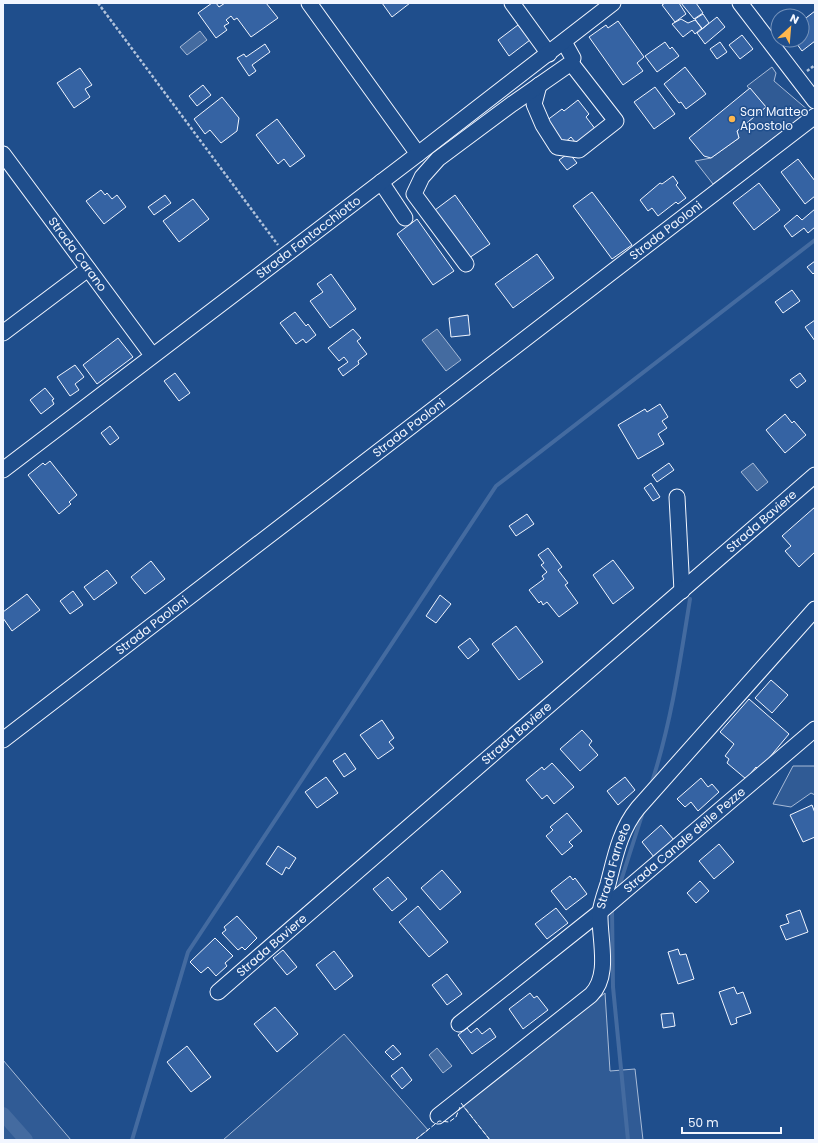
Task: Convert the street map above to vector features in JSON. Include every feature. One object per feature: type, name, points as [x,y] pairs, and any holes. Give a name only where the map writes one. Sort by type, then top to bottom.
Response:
[{"type":"street","points":[[309,3],[418,154]]},
{"type":"street","points":[[512,3],[549,54]]},
{"type":"street","name":"Strada Fantacchiotto","points":[[3,470],[549,54],[613,3]]},
{"type":"street","points":[[740,3],[815,101]]},
{"type":"street","points":[[394,202],[414,194],[422,177],[438,159],[518,99],[571,63],[573,58],[564,42]]},
{"type":"street","points":[[539,85],[534,104],[543,125],[557,147],[579,150],[616,121],[571,63]]},
{"type":"street","points":[[518,99],[534,104]]},
{"type":"street","name":"Strada Paoloni","points":[[3,740],[815,116]]},
{"type":"street","name":"Strada Carano","points":[[3,154],[152,355]]},
{"type":"street","points":[[381,182],[405,218]]},
{"type":"street","points":[[414,194],[466,264]]},
{"type":"street","points":[[3,333],[88,269]]},
{"type":"street","name":"Strada Baviere","points":[[218,992],[815,475]]},
{"type":"street","points":[[678,497],[682,591]]},
{"type":"street","name":"Strada Farneto","points":[[438,1116],[595,991],[600,982],[602,973],[600,912],[623,832],[630,817],[815,609]]},
{"type":"street","name":"Strada Canale delle Pezze","points":[[459,1024],[600,912],[815,729]]},
{"type":"path","points":[[98,3],[285,255]]},
{"type":"shaded area","points":[[200,31],[207,40],[187,55],[180,47]]},
{"type":"shaded area","points":[[772,67],[776,73],[774,81],[809,111],[713,184],[695,161],[711,158],[739,138],[737,131],[766,107],[747,86]]},
{"type":"shaded area","points":[[437,329],[461,360],[446,371],[422,340]]},
{"type":"shaded area","points":[[753,463],[768,482],[757,491],[741,472]]},
{"type":"shaded area","points":[[793,766],[815,766],[815,795],[811,793],[791,807],[773,804]]},
{"type":"shaded area","points":[[605,993],[610,1071],[635,1069],[643,1140],[490,1140],[463,1106]]},
{"type":"shaded area","points":[[344,1034],[428,1130],[415,1140],[223,1140]]},
{"type":"shaded area","points":[[437,1048],[452,1066],[443,1073],[429,1055]]},
{"type":"shaded area","points":[[3,1060],[71,1140],[3,1140]]},
{"type":"building","points":[[212,3],[216,3],[219,7],[225,3],[266,3],[278,18],[251,37],[237,18],[234,20],[231,16],[226,20],[229,23],[224,26],[227,30],[216,38],[198,13]]},
{"type":"building","points":[[382,3],[410,3],[392,17]]},
{"type":"building","points":[[665,3],[679,3],[686,14],[675,22],[662,5]]},
{"type":"building","points":[[681,3],[696,3],[703,13],[694,19]]},
{"type":"building","points":[[815,11],[815,41],[810,45],[810,15]]},
{"type":"building","points":[[703,14],[709,23],[702,29],[695,19]]},
{"type":"building","points":[[717,17],[725,27],[705,44],[697,33]]},
{"type":"building","points":[[681,19],[688,23],[695,20],[702,28],[695,34],[692,30],[683,37],[672,24]]},
{"type":"building","points":[[618,21],[644,57],[637,63],[643,71],[623,85],[589,37],[606,25],[608,28]]},
{"type":"building","points":[[518,25],[530,40],[509,56],[498,40]]},
{"type":"building","points":[[742,35],[753,49],[740,59],[729,45]]},
{"type":"building","points":[[665,42],[670,49],[672,47],[679,56],[657,72],[645,56]]},
{"type":"building","points":[[720,42],[727,52],[717,59],[710,49]]},
{"type":"building","points":[[265,44],[270,52],[252,65],[256,71],[249,76],[237,58],[244,54],[246,57]]},
{"type":"building","points":[[685,67],[706,94],[686,109],[681,102],[679,103],[664,84]]},
{"type":"building","points":[[80,68],[92,85],[85,89],[90,97],[74,108],[57,83]]},
{"type":"building","points":[[203,85],[211,95],[197,106],[189,96]]},
{"type":"building","points":[[655,87],[675,114],[654,129],[634,102]]},
{"type":"building","name":"San Matteo Apostolo","points":[[750,88],[766,107],[737,131],[739,138],[711,158],[704,156],[689,138]]},
{"type":"building","points":[[222,97],[239,118],[237,131],[221,143],[210,130],[205,134],[194,119]]},
{"type":"building","points":[[578,100],[589,114],[586,117],[596,130],[579,147],[571,137],[562,145],[546,121],[562,109],[564,111]]},
{"type":"building","points":[[277,119],[305,156],[290,167],[284,159],[278,164],[256,135]]},
{"type":"building","points":[[569,153],[577,163],[567,170],[559,160]]},
{"type":"building","points":[[798,159],[815,181],[815,196],[805,204],[781,172]]},
{"type":"building","points":[[673,176],[678,183],[676,185],[686,198],[678,204],[676,202],[658,216],[652,208],[648,211],[640,200],[660,183],[662,184]]},
{"type":"building","points":[[759,183],[780,210],[754,230],[733,203]]},
{"type":"building","points":[[101,190],[105,195],[107,193],[112,199],[117,195],[126,207],[104,224],[86,201]]},
{"type":"building","points":[[592,192],[632,245],[612,259],[573,206]]},
{"type":"building","points":[[165,195],[171,203],[154,215],[148,207]]},
{"type":"building","points":[[455,195],[490,244],[469,258],[435,210]]},
{"type":"building","points":[[193,199],[209,219],[179,242],[163,221]]},
{"type":"building","points":[[815,209],[815,227],[808,233],[804,228],[792,237],[784,226],[797,215],[802,220]]},
{"type":"building","points":[[417,219],[454,271],[433,285],[397,234]]},
{"type":"building","points":[[537,254],[554,278],[513,308],[495,284]]},
{"type":"building","points":[[815,261],[815,272],[813,274],[807,267]]},
{"type":"building","points":[[331,274],[356,309],[330,328],[310,301],[323,292],[317,284]]},
{"type":"building","points":[[792,290],[800,301],[783,313],[775,302]]},
{"type":"building","points":[[295,312],[306,326],[308,324],[316,335],[306,343],[303,339],[296,344],[280,323]]},
{"type":"building","points":[[468,315],[470,335],[451,337],[449,318]]},
{"type":"building","points":[[815,320],[815,341],[805,327]]},
{"type":"building","points":[[353,329],[361,338],[357,341],[367,354],[358,361],[359,364],[343,376],[338,369],[348,362],[344,357],[339,361],[328,348]]},
{"type":"building","points":[[118,338],[133,357],[97,384],[83,365]]},
{"type":"building","points":[[75,365],[84,377],[75,384],[79,390],[70,396],[57,377]]},
{"type":"building","points":[[175,373],[190,393],[179,401],[164,381]]},
{"type":"building","points":[[800,373],[806,381],[797,388],[790,380]]},
{"type":"building","points":[[45,388],[54,399],[52,400],[54,404],[41,414],[30,400]]},
{"type":"building","points":[[660,404],[668,417],[662,421],[667,428],[658,434],[664,444],[638,459],[618,425],[645,409],[647,412]]},
{"type":"building","points":[[785,414],[792,423],[794,421],[806,435],[785,453],[766,430]]},
{"type":"building","points":[[110,426],[119,438],[110,445],[101,433]]},
{"type":"building","points":[[50,461],[77,495],[69,502],[71,504],[59,514],[28,475],[43,463],[45,465]]},
{"type":"building","points":[[669,463],[674,470],[657,482],[652,475]]},
{"type":"building","points":[[651,483],[660,497],[653,501],[644,488]]},
{"type":"building","points":[[815,507],[815,552],[799,567],[785,551],[791,546],[782,536]]},
{"type":"building","points":[[527,514],[534,524],[516,536],[509,526]]},
{"type":"building","points":[[548,548],[562,567],[558,570],[568,583],[565,585],[578,603],[559,617],[547,602],[543,605],[541,601],[539,603],[529,590],[544,579],[542,576],[547,572],[541,565],[544,563],[538,555]]},
{"type":"building","points":[[613,560],[634,588],[613,604],[593,575]]},
{"type":"building","points":[[151,561],[165,579],[145,594],[131,577]]},
{"type":"building","points":[[107,570],[117,583],[94,600],[84,587]]},
{"type":"building","points":[[73,591],[83,605],[70,614],[60,601]]},
{"type":"building","points":[[27,594],[40,610],[12,631],[3,618],[3,612]]},
{"type":"building","points":[[440,595],[451,604],[436,623],[426,616]]},
{"type":"building","points":[[516,626],[543,662],[519,680],[492,644]]},
{"type":"building","points":[[470,638],[479,650],[468,659],[458,647]]},
{"type":"building","points":[[771,680],[788,695],[772,713],[755,698]]},
{"type":"building","points":[[749,699],[789,734],[759,770],[756,767],[746,779],[727,763],[729,759],[725,756],[734,744],[720,732]]},
{"type":"building","points":[[382,720],[394,738],[389,742],[394,748],[378,759],[360,735]]},
{"type":"building","points":[[582,730],[592,741],[589,745],[598,755],[580,771],[560,749]]},
{"type":"building","points":[[345,753],[356,769],[344,777],[333,761]]},
{"type":"building","points":[[552,763],[574,787],[554,804],[547,795],[542,799],[526,780],[542,767],[544,770]]},
{"type":"building","points":[[326,777],[338,793],[317,808],[305,792]]},
{"type":"building","points":[[625,777],[635,790],[618,805],[607,791]]},
{"type":"building","points":[[701,778],[708,787],[712,784],[719,792],[698,811],[691,802],[685,807],[677,799]]},
{"type":"building","points":[[812,805],[815,813],[815,837],[803,842],[790,815]]},
{"type":"building","points":[[567,813],[582,831],[569,842],[573,846],[562,855],[546,836],[553,830],[550,827]]},
{"type":"building","points":[[661,825],[674,840],[654,857],[642,842]]},
{"type":"building","points":[[719,844],[734,862],[714,879],[699,861]]},
{"type":"building","points":[[278,846],[296,858],[289,869],[286,867],[282,875],[266,864]]},
{"type":"building","points":[[442,870],[461,892],[440,910],[421,888]]},
{"type":"building","points":[[570,876],[573,880],[575,878],[587,894],[566,910],[551,891]]},
{"type":"building","points":[[388,877],[407,899],[392,911],[373,889]]},
{"type":"building","points":[[700,881],[709,891],[696,903],[687,893]]},
{"type":"building","points":[[418,906],[448,942],[429,957],[399,922]]},
{"type":"building","points":[[556,908],[568,923],[547,939],[535,924]]},
{"type":"building","points":[[800,910],[808,932],[786,940],[780,926],[789,923],[786,915]]},
{"type":"building","points":[[237,916],[257,938],[245,950],[242,947],[238,950],[222,933],[226,930],[224,927]]},
{"type":"building","points":[[215,938],[233,956],[225,963],[227,966],[216,976],[208,967],[201,973],[190,962]]},
{"type":"building","points":[[678,949],[680,955],[686,954],[694,979],[678,984],[668,952]]},
{"type":"building","points":[[283,950],[297,967],[287,975],[273,958]]},
{"type":"building","points":[[334,951],[353,976],[335,990],[316,965]]},
{"type":"building","points":[[447,974],[462,994],[447,1005],[432,985]]},
{"type":"building","points":[[734,987],[737,994],[743,992],[751,1013],[736,1018],[737,1023],[731,1025],[719,992]]},
{"type":"building","points":[[530,993],[534,998],[537,996],[548,1010],[523,1029],[509,1009]]},
{"type":"building","points":[[275,1007],[298,1034],[277,1052],[254,1024]]},
{"type":"building","points":[[673,1013],[675,1026],[663,1028],[661,1014]]},
{"type":"building","points":[[467,1028],[471,1033],[477,1028],[482,1034],[490,1028],[496,1037],[472,1054],[458,1035]]},
{"type":"building","points":[[393,1045],[401,1054],[393,1060],[385,1052]]},
{"type":"building","points":[[187,1046],[211,1077],[191,1092],[167,1062]]},
{"type":"building","points":[[402,1067],[412,1080],[402,1089],[391,1076]]},
{"type":"waterway","points":[[132,1140],[188,952],[496,486],[815,240]]},
{"type":"waterway","points":[[651,785],[664,739],[679,669],[690,599]]},
{"type":"waterway","points":[[618,890],[643,812]]},
{"type":"waterway","points":[[612,909],[613,987],[628,1140]]},
{"type":"waterway","points":[[3,1114],[26,1140]]},
{"type":"fence","points":[[461,1103],[490,1140]]},
{"type":"fence","points":[[415,1140],[439,1121],[449,1122],[456,1117],[460,1107]]},
{"type":"place","name":"San Matteo Apostolo","points":[[732,119]]}]
